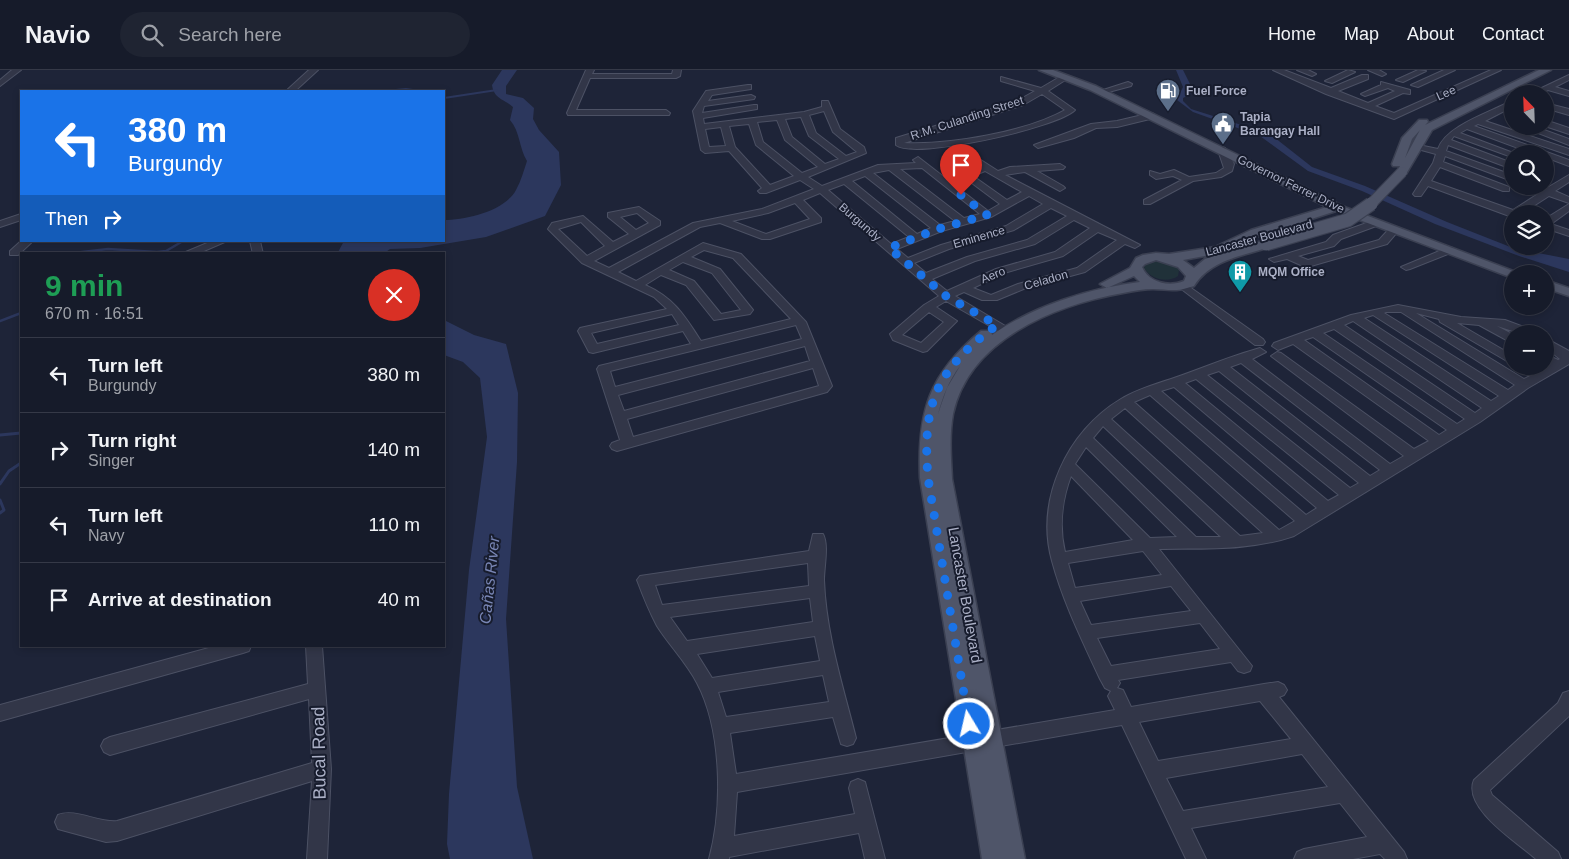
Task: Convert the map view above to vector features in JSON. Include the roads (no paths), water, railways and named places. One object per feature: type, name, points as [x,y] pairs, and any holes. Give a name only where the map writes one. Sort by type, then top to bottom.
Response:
[{"type":"main road","name":"Governor Ferrer Drive","points":[[1044,70],[1063,74],[1102,92],[1370,221],[1504,270]]},
{"type":"main road","name":"Lancaster Boulevard","points":[[1397,171],[1407,138],[1425,120],[1533,70]]},
{"type":"main road","name":"Lancaster Boulevard","points":[[1012,859],[981,741],[928,478],[927,433],[932,403],[950,366],[966,349],[1001,328],[1018,314],[1116,281],[1136,270],[1137,264],[1145,258],[1216,255],[1348,220],[1359,214],[1388,188],[1397,171],[1417,146],[1422,133],[1435,123],[1546,70]]},
{"type":"main road","points":[[1216,255],[1255,233],[1338,207]]},
{"type":"main road","points":[[1216,255],[1278,247],[1370,221]]},
{"type":"main road","name":"Lancaster Boulevard","points":[[1001,328],[1110,290],[1156,285],[1172,287],[1188,281],[1216,255]]},
{"type":"main road","points":[[1168,258],[1184,265],[1188,281]]},
{"type":"main road","points":[[1136,270],[1143,278],[1156,285]]},
{"type":"main road","points":[[1554,287],[1569,292]]},
{"type":"main road","name":"Lancaster Boulevard","points":[[981,741],[994,859]]},
{"type":"street","points":[[0,84],[17,70]]},
{"type":"street","points":[[291,90],[314,70]]},
{"type":"street","points":[[666,113],[571,113],[589,73],[676,76],[677,70]]},
{"type":"street","points":[[1436,76],[1420,70],[1398,79],[1417,86],[1450,71]]},
{"type":"street","name":"Lee","points":[[1367,106],[1394,116],[1497,70]]},
{"type":"street","points":[[1284,71],[1367,106],[1405,91],[1386,84],[1363,94],[1380,100]]},
{"type":"street","points":[[1330,92],[1368,78],[1350,72],[1328,80],[1343,86]]},
{"type":"street","name":"R.M. Culanding Street","points":[[1041,90],[1071,110],[1007,134],[900,145],[899,140],[1020,103],[1063,74]]},
{"type":"street","points":[[1466,77],[1475,80]]},
{"type":"street","points":[[1551,85],[1569,77]]},
{"type":"street","points":[[1004,79],[1041,90]]},
{"type":"street","points":[[1558,82],[1569,85]]},
{"type":"street","points":[[1102,92],[1128,84]]},
{"type":"street","points":[[731,148],[705,150],[697,111],[709,93],[748,86],[754,107],[768,118]]},
{"type":"street","points":[[1554,89],[1569,94]]},
{"type":"street","points":[[702,104],[751,97]]},
{"type":"street","points":[[1554,103],[1558,101],[1569,103]]},
{"type":"street","points":[[701,127],[780,116],[804,114],[826,106],[836,130],[861,150],[861,153],[765,190],[731,148],[724,124]]},
{"type":"street","points":[[698,116],[754,107]]},
{"type":"street","points":[[1418,194],[1427,183],[1438,163],[1445,141],[1453,133],[1502,109]]},
{"type":"street","points":[[1554,109],[1569,112]]},
{"type":"street","points":[[1554,113],[1569,122]]},
{"type":"street","points":[[804,114],[812,134],[845,159]]},
{"type":"street","points":[[780,116],[788,138],[824,167]]},
{"type":"street","points":[[1038,146],[1071,136],[1094,126],[1117,124],[1151,116]]},
{"type":"street","name":"Burgundy","points":[[752,120],[759,143],[800,176],[822,190],[946,296],[1001,328]]},
{"type":"street","points":[[1478,120],[1504,126]]},
{"type":"street","points":[[1466,126],[1519,145]]},
{"type":"street","points":[[1554,126],[1569,131]]},
{"type":"street","points":[[1453,133],[1504,151]]},
{"type":"street","points":[[1528,135],[1569,152]]},
{"type":"street","points":[[1549,135],[1569,142]]},
{"type":"street","points":[[1445,141],[1504,163]]},
{"type":"street","points":[[1417,146],[1441,152],[1504,175]]},
{"type":"street","points":[[1147,202],[1189,180],[1218,175],[1229,169],[1229,164],[1222,150]]},
{"type":"street","points":[[970,157],[983,168],[997,174],[1027,193],[1135,245]]},
{"type":"street","points":[[1556,158],[1569,163]]},
{"type":"street","points":[[609,272],[697,225],[765,211],[798,200],[866,172],[891,167],[921,163],[987,215]]},
{"type":"street","points":[[1438,163],[1484,203],[1504,210]]},
{"type":"street","points":[[891,167],[963,222]]},
{"type":"street","points":[[997,174],[1010,170],[1060,167]]},
{"type":"street","points":[[983,168],[966,175],[1006,204]]},
{"type":"street","points":[[1026,169],[1060,188]]},
{"type":"street","points":[[866,172],[938,229]]},
{"type":"street","points":[[1153,173],[1159,177],[1174,174],[1189,180]]},
{"type":"street","points":[[1554,188],[1569,178]]},
{"type":"street","points":[[845,180],[915,237]]},
{"type":"street","points":[[1427,183],[1504,187]]},
{"type":"street","points":[[1484,203],[1504,190]]},
{"type":"street","points":[[889,248],[938,229],[987,215],[1027,193]]},
{"type":"street","points":[[1554,194],[1569,200]]},
{"type":"street","points":[[1528,205],[1543,195]]},
{"type":"street","points":[[720,220],[766,237],[817,220],[798,200]]},
{"type":"street","name":"Eminence","points":[[906,262],[945,247],[1010,228],[1050,204]]},
{"type":"street","points":[[1554,218],[1569,207]]},
{"type":"street","points":[[924,278],[972,259],[1031,242],[1074,216]]},
{"type":"street","points":[[0,224],[20,217]]},
{"type":"street","points":[[612,247],[583,219],[556,226],[553,229],[586,261],[658,295],[674,310],[697,344]]},
{"type":"street","points":[[1274,259],[1330,244],[1337,237],[1370,221]]},
{"type":"street","name":"Aero","points":[[897,337],[896,334],[928,307],[946,296],[1000,271],[1059,254],[1098,227]]},
{"type":"street","points":[[1554,227],[1569,233]]},
{"type":"street","points":[[1288,255],[1307,264],[1383,242],[1394,230]]},
{"type":"street","points":[[586,261],[635,234]]},
{"type":"street","name":"Celadon","points":[[962,288],[986,298],[993,298],[1022,286],[1081,270],[1124,240]]},
{"type":"street","points":[[14,253],[27,242]]},
{"type":"street","points":[[192,252],[219,242]]},
{"type":"street","points":[[638,284],[708,246],[738,256],[802,324],[826,386],[823,389],[623,445],[619,417],[603,369],[797,320]]},
{"type":"street","points":[[1406,267],[1449,250]]},
{"type":"street","points":[[661,271],[690,283],[718,318],[746,312],[747,310],[716,271],[683,258]]},
{"type":"street","points":[[1188,281],[1260,347]]},
{"type":"street","points":[[897,337],[920,348],[926,347],[951,321],[928,307]]},
{"type":"street","points":[[1277,351],[1295,340],[1356,318],[1398,308],[1437,316],[1510,323],[1514,325]]},
{"type":"street","points":[[1398,308],[1524,384]]},
{"type":"street","points":[[674,310],[584,331],[593,349],[686,327]]},
{"type":"street","points":[[1375,312],[1508,396]]},
{"type":"street","points":[[1437,316],[1504,355]]},
{"type":"street","points":[[1356,318],[1492,408]]},
{"type":"street","points":[[1481,321],[1504,334]]},
{"type":"street","points":[[1336,326],[1475,419]]},
{"type":"street","points":[[1315,333],[1457,430]]},
{"type":"street","points":[[1295,340],[1439,441]]},
{"type":"street","points":[[610,393],[809,341]]},
{"type":"street","points":[[1196,859],[1069,596],[1058,559],[1053,514],[1058,488],[1068,465],[1085,438],[1103,419],[1126,402],[1152,390],[1242,358],[1268,342],[1277,351],[1414,456]]},
{"type":"street","points":[[1058,559],[1147,544],[1235,541],[1277,537],[1475,419],[1524,384],[1559,366],[1567,360],[1565,354],[1554,347]]},
{"type":"street","points":[[1242,358],[1390,471]]},
{"type":"street","points":[[619,417],[817,363]]},
{"type":"street","points":[[1554,363],[1559,366]]},
{"type":"street","points":[[1221,366],[1369,483]]},
{"type":"street","points":[[1198,374],[1349,495]]},
{"type":"street","points":[[1176,382],[1328,508]]},
{"type":"street","points":[[1152,390],[1305,522]]},
{"type":"street","points":[[1126,402],[1277,537]]},
{"type":"street","points":[[1103,419],[1235,541]]},
{"type":"street","points":[[1085,438],[1192,543]]},
{"type":"street","points":[[1068,465],[1147,544],[1239,660],[1111,684]]},
{"type":"street","points":[[848,738],[821,628],[816,591],[817,547],[645,580],[658,612],[685,649],[708,686],[719,726],[729,784],[721,853],[866,822]]},
{"type":"street","points":[[1069,596],[1174,578]]},
{"type":"street","points":[[658,612],[816,591]]},
{"type":"street","points":[[1087,634],[1204,616]]},
{"type":"street","points":[[685,649],[821,628]]},
{"type":"street","points":[[0,713],[239,647]]},
{"type":"street","name":"Bucal Road","points":[[314,647],[322,770],[317,859]]},
{"type":"street","points":[[708,686],[830,667]]},
{"type":"street","points":[[110,746],[318,689]]},
{"type":"street","points":[[729,784],[1271,691],[1306,745],[1397,859]]},
{"type":"street","points":[[1551,859],[1485,802],[1481,794],[1481,786],[1564,709],[1569,699]]},
{"type":"street","points":[[719,726],[840,708]]},
{"type":"street","points":[[1153,770],[1306,745]]},
{"type":"street","points":[[65,822],[106,832],[117,831],[322,770]]},
{"type":"street","points":[[858,788],[875,859]]},
{"type":"street","points":[[1178,821],[1344,793]]},
{"type":"street","points":[[1304,859],[1337,856],[1384,843]]},
{"type":"water","points":[[502,70],[517,70],[506,86],[506,94],[523,98],[534,108],[533,119],[539,130],[559,152],[561,185],[545,216],[486,237],[420,248],[390,249],[386,252],[338,252],[343,242],[445,242],[445,220],[484,213],[503,204],[511,197],[518,187],[527,161],[516,129],[510,120],[513,107],[497,96],[492,85]]},
{"type":"water","points":[[1176,70],[1183,70],[1191,86],[1191,94],[1183,98],[1183,101],[1191,109],[1270,134],[1312,167],[1365,186],[1504,244],[1504,250],[1435,224],[1362,191],[1308,171],[1260,136],[1193,112],[1177,100],[1183,87]]},
{"type":"water","points":[[1516,255],[1549,255],[1569,259],[1569,272],[1554,267],[1554,265],[1547,265]]},
{"type":"water","name":"Cañas River","points":[[445,320],[474,335],[506,344],[518,393],[517,462],[506,619],[517,787],[533,859],[450,859],[447,844],[449,794],[469,570],[487,437],[480,378],[463,362],[445,355]]},
{"type":"waterway","points":[[396,90],[413,90]]},
{"type":"waterway","points":[[445,98],[497,90]]},
{"type":"waterway","points":[[157,252],[166,251],[181,242]]},
{"type":"waterway","points":[[82,252],[108,249],[157,252]]},
{"type":"waterway","points":[[0,321],[20,313]]},
{"type":"waterway","points":[[0,435],[20,433]]},
{"type":"waterway","points":[[0,484],[9,471],[20,464]]},
{"type":"waterway","points":[[0,500],[4,510],[0,513]]},
{"type":"place","name":"Fuel Force","points":[[1168,112]]},
{"type":"place","name":"Tapia Barangay Hall","points":[[1223,145]]},
{"type":"place","name":"MQM Office","points":[[1240,293]]}]
